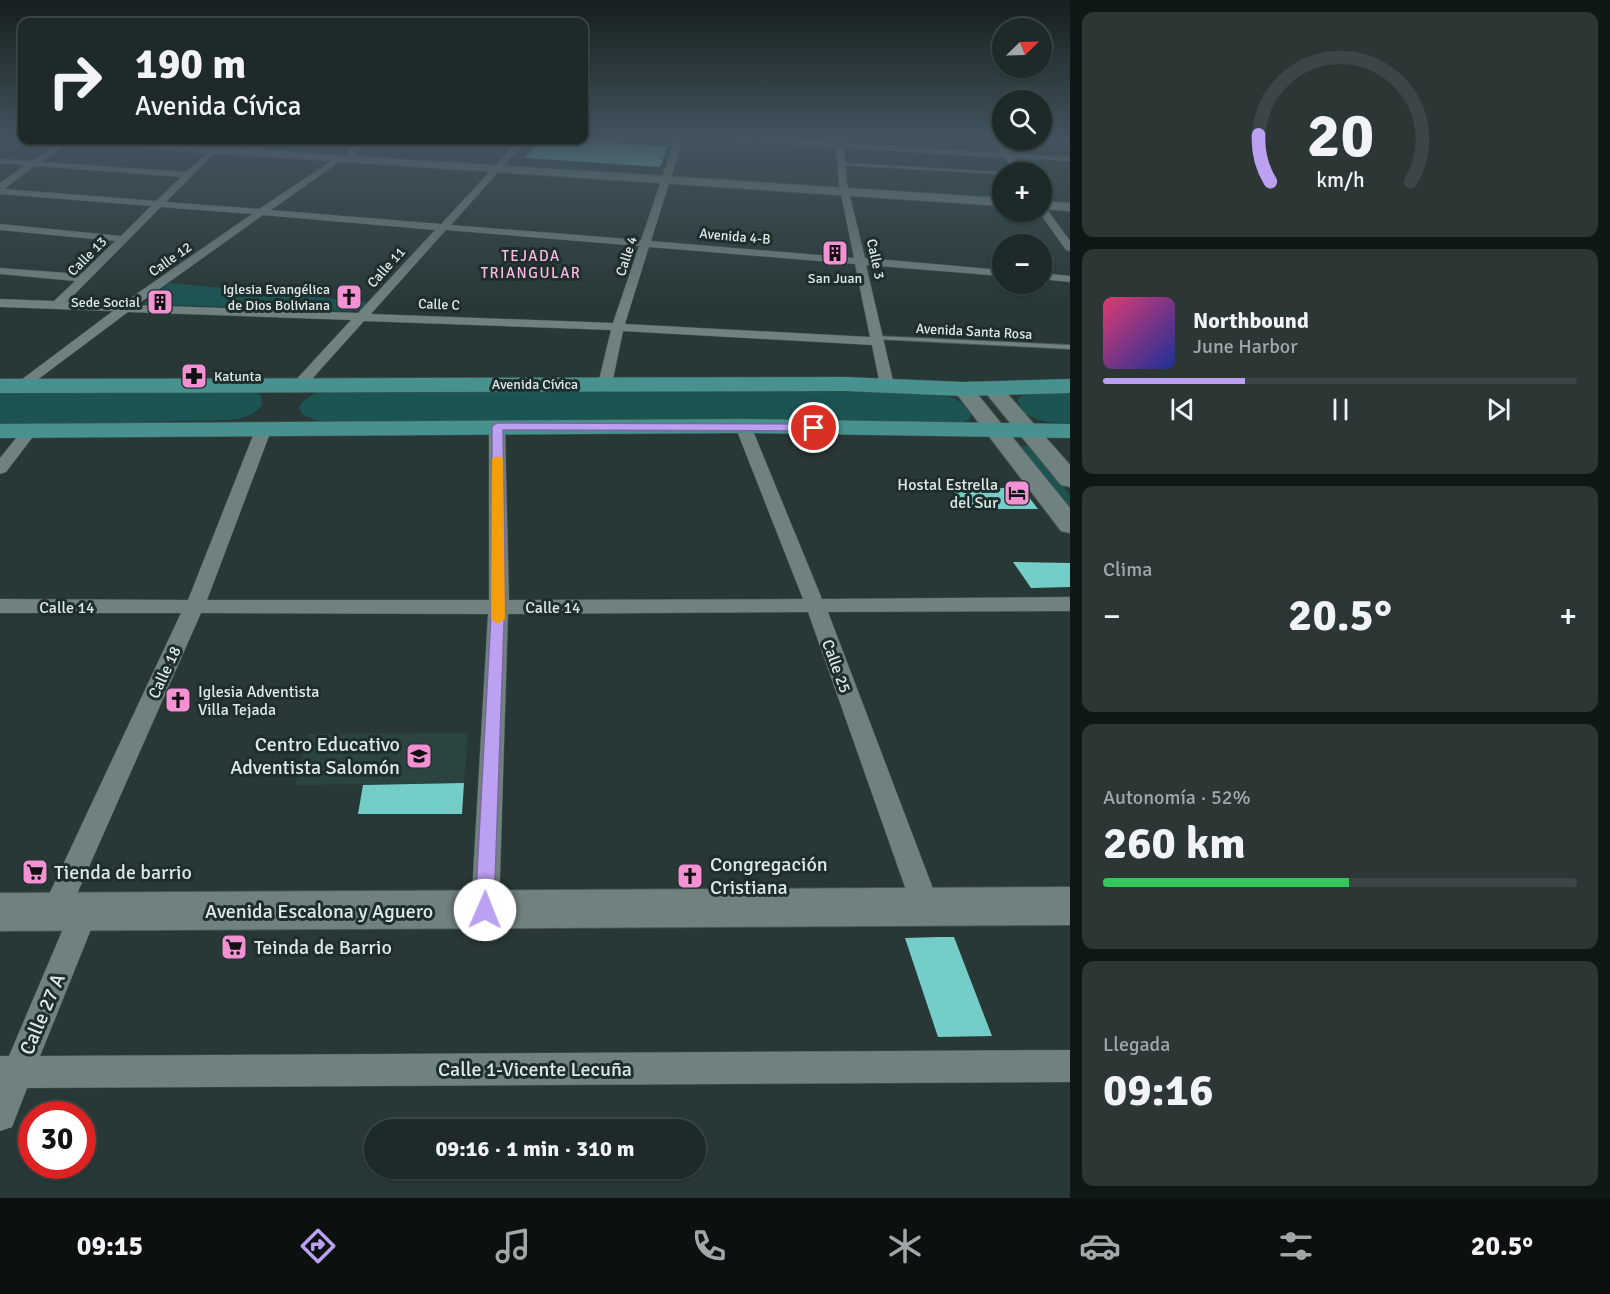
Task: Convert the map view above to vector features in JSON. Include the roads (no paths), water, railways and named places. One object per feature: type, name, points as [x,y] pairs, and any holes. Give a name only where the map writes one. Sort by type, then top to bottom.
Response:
[{"type":"main road","name":"Avenida Cívica","points":[[10,386],[605,384],[887,385],[963,389],[1070,386]]},
{"type":"main road","points":[[264,428],[298,386]]},
{"type":"main road","points":[[0,430],[743,426],[1070,431]]},
{"type":"street","name":"Avenida 4-B","points":[[63,195],[992,272]]},
{"type":"street","name":"Calle 13","points":[[57,305],[168,195]]},
{"type":"street","name":"Calle 12","points":[[10,386],[126,308],[286,195]]},
{"type":"street","name":"Calle 11","points":[[298,386],[472,195]]},
{"type":"street","name":"Calle 4","points":[[605,384],[618,327],[660,195]]},
{"type":"street","name":"Calle 3","points":[[847,195],[887,385]]},
{"type":"street","points":[[922,195],[992,201]]},
{"type":"street","points":[[1052,198],[1070,199]]},
{"type":"street","points":[[1052,206],[1070,207]]},
{"type":"street","points":[[1052,222],[1070,248]]},
{"type":"street","points":[[0,227],[124,239]]},
{"type":"street","points":[[0,271],[84,278]]},
{"type":"street","points":[[1052,277],[1070,279]]},
{"type":"street","name":"Calle C","points":[[0,303],[362,316],[877,339]]},
{"type":"street","points":[[992,388],[1070,480]]},
{"type":"street","points":[[963,389],[1070,525]]},
{"type":"street","points":[[485,910],[498,607],[497,426]]},
{"type":"street","name":"Calle 25","points":[[743,426],[814,605],[926,907]]},
{"type":"street","name":"Calle 18","points":[[70,912],[264,428]]},
{"type":"street","points":[[0,469],[30,430]]},
{"type":"street","name":"Calle 14","points":[[0,606],[498,607],[1070,604]]},
{"type":"street","name":"Avenida Escalona y Aguero","points":[[0,912],[1070,906]]},
{"type":"street","name":"Calle 27 A","points":[[0,1115],[9,1072],[70,912]]},
{"type":"street","name":"Calle 1-Vicente Lecuña","points":[[9,1072],[1068,1071]]},
{"type":"lane","name":"Avenida Santa Rosa","points":[[877,339],[1070,347]]},
{"type":"place","name":"San Juan","points":[[835,253]]},
{"type":"place","name":"Iglesia Evangélica de Dios Boliviana","points":[[349,297]]},
{"type":"place","name":"Sede Social","points":[[160,302]]},
{"type":"place","name":"Katunta","points":[[194,376]]},
{"type":"place","name":"Hostal Estrella del Sur","points":[[1017,493]]},
{"type":"place","name":"Iglesia Adventista Villa Tejada","points":[[178,700]]},
{"type":"place","name":"Centro Educativo Adventista Salomón","points":[[419,756]]},
{"type":"place","name":"Tienda de barrio","points":[[35,872]]},
{"type":"place","name":"Congregación Cristiana","points":[[690,876]]},
{"type":"place","name":"Teinda de Barrio","points":[[234,947]]},
{"type":"district","name":"TEJADA TRIANGULAR","points":[[531,264]]}]
